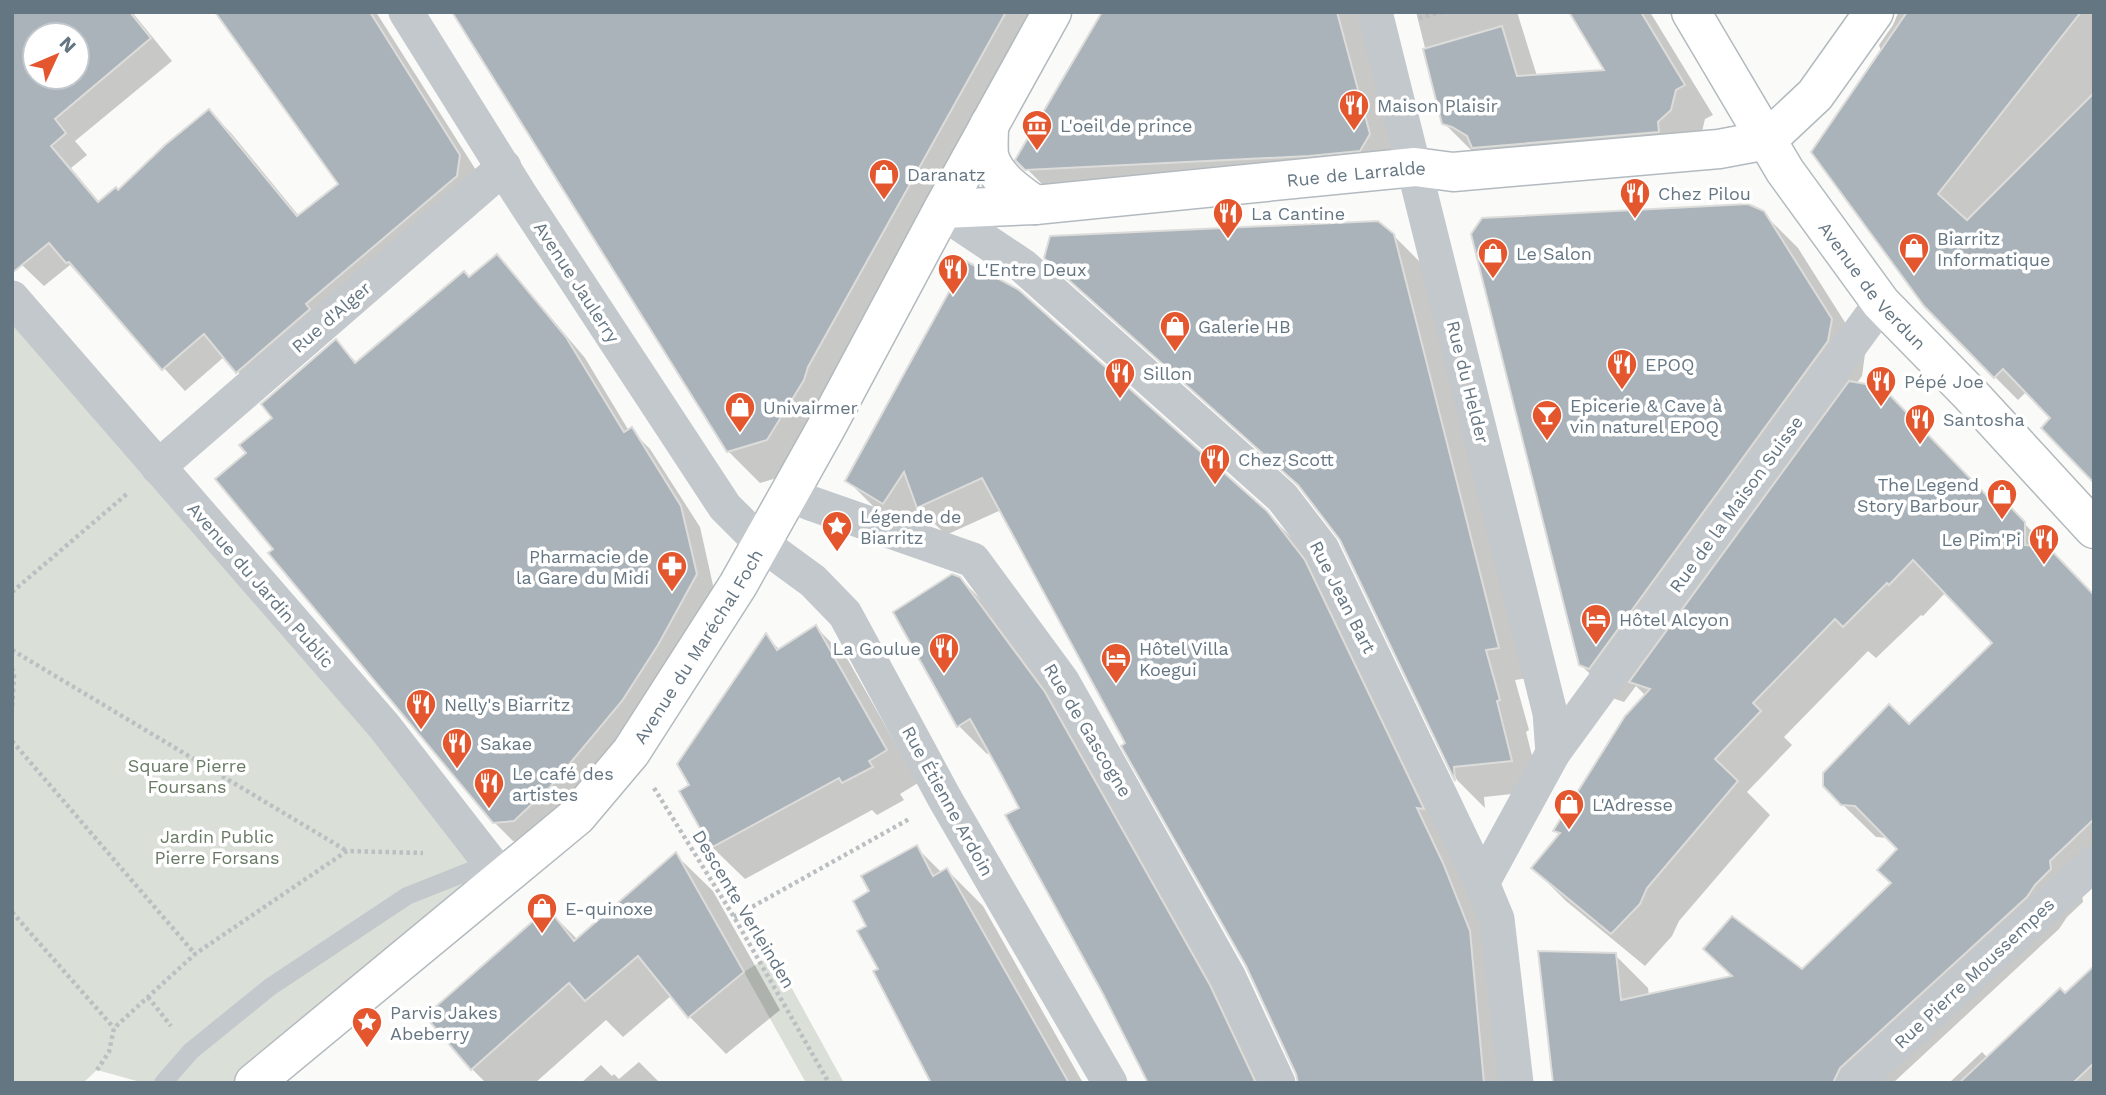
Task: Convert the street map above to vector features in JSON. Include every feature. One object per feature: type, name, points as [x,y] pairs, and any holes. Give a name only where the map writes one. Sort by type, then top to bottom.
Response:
[{"type":"street","name":"Avenue Jaulerry","points":[[406,12],[725,507],[761,544]]},
{"type":"street","name":"Avenue du Maréchal Foch","points":[[254,1083],[492,866],[577,816],[631,752],[738,585],[1052,12]]},
{"type":"street","name":"Rue du Helder","points":[[1375,12],[1550,713],[1553,753]]},
{"type":"street","name":"Avenue de Verdun","points":[[1691,12],[1737,85],[1785,171],[1881,303],[2090,515]]},
{"type":"street","points":[[1767,140],[1815,95],[1874,12]]},
{"type":"street","points":[[989,125],[989,156],[997,170],[1002,178],[1035,205]]},
{"type":"street","name":"Rue de Larralde","points":[[943,209],[1035,205],[1415,167],[1453,172],[1720,149],[1767,140]]},
{"type":"street","name":"Rue d'Alger","points":[[158,467],[504,167]]},
{"type":"street","name":"Rue Jean Bart","points":[[943,209],[960,224],[1023,266],[1282,497],[1322,549],[1497,919],[1516,1083]]},
{"type":"street","name":"Avenue du Jardin Public","points":[[12,298],[384,726],[492,866]]},
{"type":"street","name":"Rue de la Maison Suisse","points":[[1482,883],[1553,753],[1881,303]]},
{"type":"street","name":"Rue de Gascogne","points":[[789,493],[810,503],[973,560],[1062,681],[1228,976],[1278,1083]]},
{"type":"street","name":"Rue Étienne Ardoin","points":[[761,544],[813,581],[845,614],[945,799],[1110,1083]]},
{"type":"street","name":"Rue Pierre Moussempes","points":[[1863,1080],[2094,863]]},
{"type":"lane","points":[[163,1083],[191,1051],[270,986],[407,896],[492,866]]},
{"type":"path","points":[[12,593],[158,467]]},
{"type":"path","points":[[12,650],[347,851],[492,866]]},
{"type":"path","points":[[12,668],[12,711]]},
{"type":"path","points":[[12,741],[195,954]]},
{"type":"path","name":"Descente Verleinden","points":[[631,752],[734,916],[829,1083]]},
{"type":"path","points":[[734,916],[945,799]]},
{"type":"path","points":[[97,1070],[109,1052],[114,1028],[195,954],[347,851]]},
{"type":"path","points":[[12,912],[114,1028]]},
{"type":"green space","name":"Jardin Public Pierre Forsans","points":[[12,298],[502,878],[254,1083],[144,1083],[97,1070],[83,1083],[12,1083]]},
{"type":"green space","points":[[773,954],[844,1083],[806,1083],[744,972]]},
{"type":"building","points":[[12,12],[130,12],[151,38],[91,89],[91,21],[21,21],[21,91],[88,91],[55,119],[66,133],[51,146],[98,202],[116,187],[118,190],[165,145],[209,109],[297,216],[338,184],[215,12],[370,12],[460,155],[457,176],[306,304],[310,309],[236,373],[204,334],[162,370],[69,262],[66,263],[49,243],[12,273]]},
{"type":"building","points":[[452,12],[1006,12],[808,367],[804,380],[767,440],[727,452]]},
{"type":"building","points":[[1102,12],[1337,12],[1370,134],[1360,151],[1309,156],[1025,170],[1015,160]]},
{"type":"building","points":[[1569,12],[1641,12],[1685,85],[1676,90],[1671,110],[1658,122],[1659,132],[1472,148],[1467,136],[1442,124],[1423,49],[1502,26],[1517,76],[1604,70]]},
{"type":"building","points":[[1907,12],[2081,12],[1938,194],[1967,220],[2094,93],[2094,483],[2041,428],[2050,418],[2003,369],[1994,378],[1924,306],[1811,152]]},
{"type":"building","points":[[1748,204],[1764,211],[1832,319],[1828,341],[1589,669],[1579,665],[1471,234],[1482,218]]},
{"type":"building","points":[[1378,221],[1394,234],[1499,648],[1486,650],[1500,700],[1497,701],[1512,761],[1454,767],[1455,781],[1340,540],[1298,485],[1044,258],[1050,236]]},
{"type":"building","points":[[497,254],[566,337],[624,432],[632,427],[681,506],[697,574],[658,645],[622,701],[551,786],[514,821],[493,823],[268,553],[273,549],[215,479],[246,453],[239,445],[272,418],[261,404],[336,339],[355,363],[464,271],[469,277]]},
{"type":"building","points":[[966,261],[1019,290],[1267,511],[1305,560],[1424,809],[1417,808],[1443,863],[1470,931],[1484,1083],[1298,1083],[1246,966],[1121,746],[1125,743],[982,478],[917,508],[904,472],[883,504],[845,481]]},
{"type":"building","points":[[1849,381],[1882,387],[1987,496],[1994,490],[2025,522],[2025,545],[2048,547],[2094,595],[2094,819],[2050,861],[2051,869],[2027,897],[1840,1068],[1833,1083],[1553,1083],[1538,951],[1616,953],[1621,1000],[1732,976],[1703,949],[1732,916],[1802,969],[1891,883],[1877,870],[1897,849],[1855,806],[1841,805],[1823,786],[1823,773],[1889,704],[1909,724],[1992,643],[1913,560],[1843,627],[1835,619],[1753,703],[1761,711],[1715,759],[1738,781],[1647,888],[1640,904],[1611,934],[1531,868],[1560,833],[1553,831],[1625,716],[1650,689],[1629,682]]},
{"type":"building","points":[[952,574],[960,577],[1045,692],[1210,985],[1256,1083],[1148,1083],[1102,992],[1005,815],[1019,808],[1001,774],[970,719],[957,727],[893,612]]},
{"type":"building","points":[[816,625],[887,750],[869,761],[873,767],[842,783],[839,778],[711,848],[679,791],[689,785],[677,764],[766,633],[777,650]]},
{"type":"building","points":[[917,845],[933,876],[947,868],[1069,1083],[931,1083],[873,971],[878,969],[857,931],[866,926],[853,901],[869,891],[861,876]]},
{"type":"building","points":[[676,852],[744,972],[688,1018],[638,956],[585,1001],[569,983],[471,1070],[425,1016],[548,908],[574,941]]},
{"type":"building","points":[[2094,966],[2094,1063],[2073,1083],[1959,1083],[2060,988],[2065,993]]},
{"type":"place","name":"Maison Plaisir","points":[[1354,132]]},
{"type":"place","name":"L'oeil de prince","points":[[1037,152]]},
{"type":"place","name":"Daranatz","points":[[884,201]]},
{"type":"place","name":"Chez Pilou","points":[[1635,220]]},
{"type":"place","name":"La Cantine","points":[[1228,240]]},
{"type":"place","name":"Biarritz Informatique","points":[[1914,275]]},
{"type":"place","name":"Le Salon","points":[[1493,280]]},
{"type":"place","name":"L'Entre Deux","points":[[953,296]]},
{"type":"place","name":"Galerie HB","points":[[1175,353]]},
{"type":"place","name":"EPOQ","points":[[1622,391]]},
{"type":"place","name":"Sillon","points":[[1120,400]]},
{"type":"place","name":"Pépé Joe","points":[[1881,408]]},
{"type":"place","name":"Univairmer","points":[[740,434]]},
{"type":"place","name":"Epicerie & Cave à vin naturel EPOQ","points":[[1547,442]]},
{"type":"place","name":"Santosha","points":[[1920,446]]},
{"type":"place","name":"Chez Scott","points":[[1215,486]]},
{"type":"place","name":"The Legend Story Barbour","points":[[2002,521]]},
{"type":"place","name":"Légende de Biarritz","points":[[837,553]]},
{"type":"place","name":"Le Pim'Pi","points":[[2044,566]]},
{"type":"place","name":"Pharmacie de la Gare du Midi","points":[[672,593]]},
{"type":"place","name":"Hôtel Alcyon","points":[[1596,646]]},
{"type":"place","name":"La Goulue","points":[[944,675]]},
{"type":"place","name":"Hôtel Villa Koegui","points":[[1116,685]]},
{"type":"place","name":"Nelly's Biarritz","points":[[421,731]]},
{"type":"place","name":"Sakae","points":[[457,770]]},
{"type":"place","name":"Le café des artistes","points":[[489,810]]},
{"type":"place","name":"L'Adresse","points":[[1569,831]]},
{"type":"place","name":"E-quinoxe","points":[[542,935]]},
{"type":"place","name":"Parvis Jakes Abeberry","points":[[367,1049]]},
{"type":"park label","name":"Square Pierre Foursans","points":[[187,775]]}]
